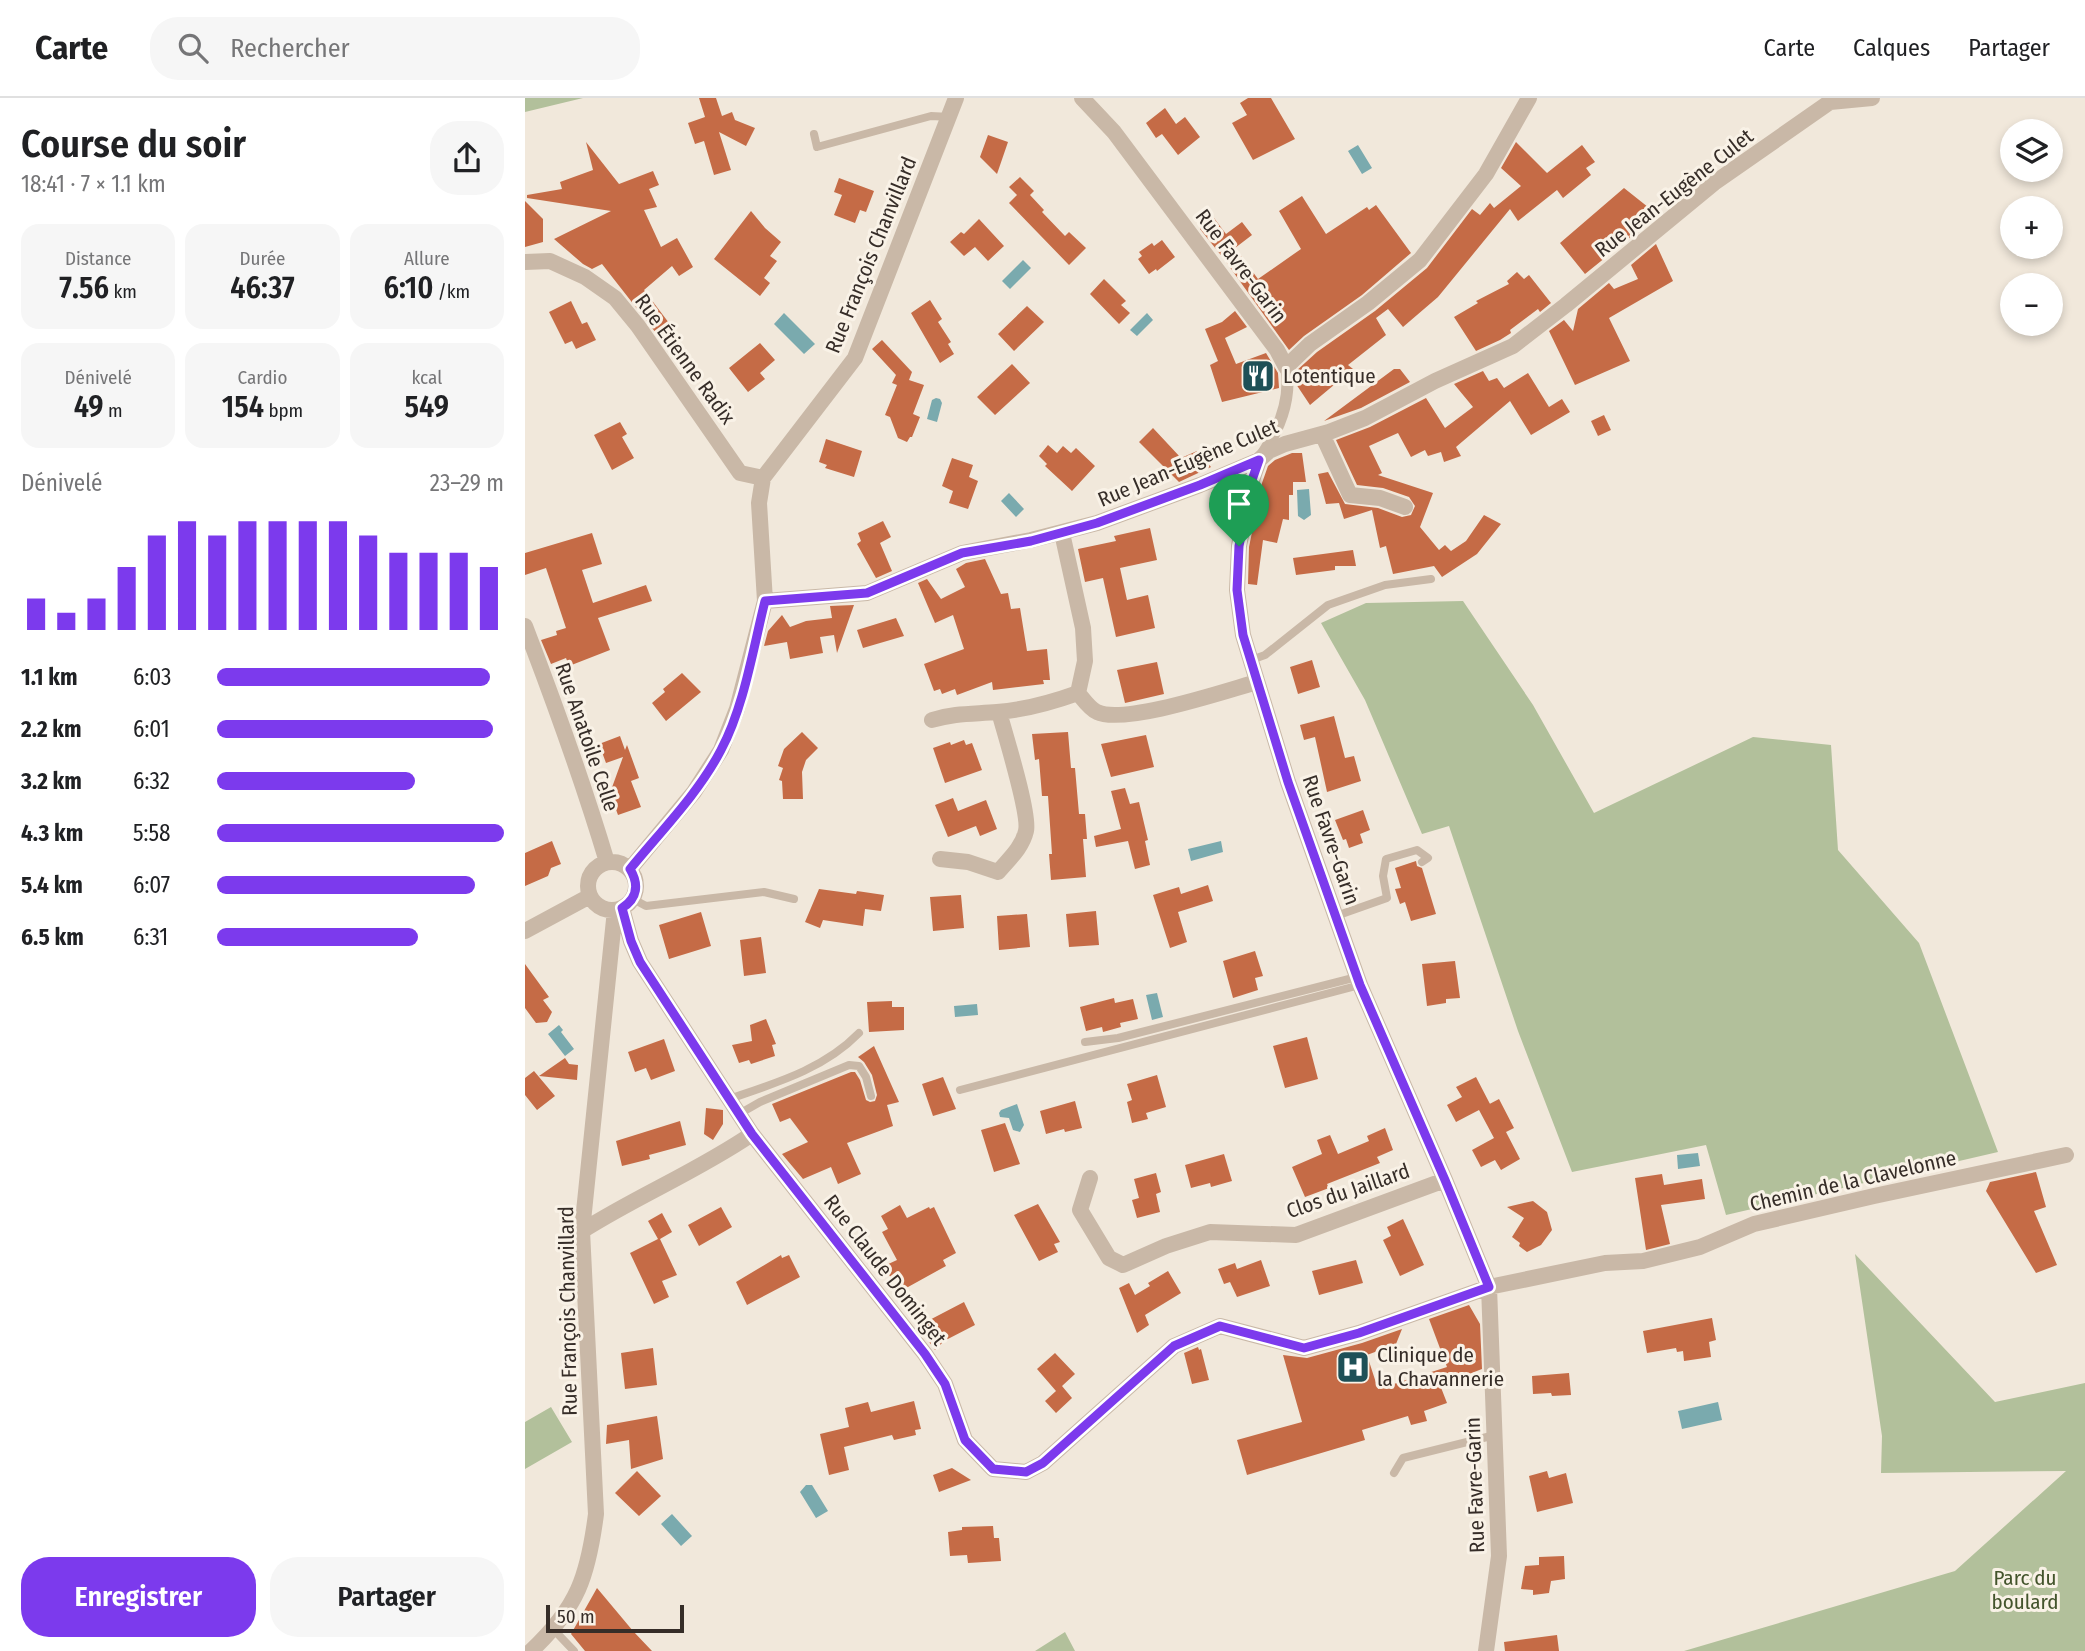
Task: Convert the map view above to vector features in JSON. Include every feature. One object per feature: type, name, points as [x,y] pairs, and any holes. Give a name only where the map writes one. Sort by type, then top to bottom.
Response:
[{"type":"street","name":"Rue François Chanvillard","points":[[763,478],[855,358],[956,98]]},
{"type":"street","name":"Rue Favre-Garin","points":[[1082,98],[1114,132],[1277,350],[1286,367],[1290,386],[1277,433],[1259,460],[1252,480],[1239,546],[1237,590],[1243,635],[1288,782],[1358,981],[1489,1287],[1499,1556],[1486,1651]]},
{"type":"street","points":[[1286,367],[1310,344],[1368,303],[1420,260],[1486,174],[1528,98]]},
{"type":"street","name":"Rue Jean-Eugène Culet","points":[[765,601],[867,593],[962,553],[1062,533],[1097,523],[1200,485],[1259,460],[1269,451],[1286,444],[1365,418],[1513,345],[1566,305],[1714,183],[1826,100],[1872,98]]},
{"type":"street","name":"Rue Étienne Radix","points":[[525,261],[550,261],[585,277],[615,298],[638,326],[740,473],[763,478]]},
{"type":"street","points":[[1322,434],[1350,495],[1380,498],[1405,507]]},
{"type":"street","points":[[630,869],[694,792],[722,750],[737,709],[765,601],[759,503],[763,478]]},
{"type":"street","points":[[1062,533],[1083,628],[1085,661],[1078,693]]},
{"type":"street","name":"Rue Anatoile Celle","points":[[525,626],[573,751],[607,862]]},
{"type":"street","points":[[1078,693],[1096,712],[1117,716],[1160,708],[1257,682]]},
{"type":"street","points":[[932,720],[951,714],[999,712],[1078,693]]},
{"type":"street","points":[[940,859],[968,862],[998,872],[1019,848],[1027,829],[999,712]]},
{"type":"street","points":[[607,862],[623,864],[630,869],[635,878],[636,889],[624,906],[605,910],[596,905],[587,886],[590,875],[597,867],[607,862]]},
{"type":"street","points":[[525,931],[590,897]]},
{"type":"street","name":"Rue François Chanvillard","points":[[531,1651],[554,1630],[576,1594],[590,1560],[596,1514],[582,1231],[624,906]]},
{"type":"street","name":"Rue Claude Dominget","points":[[624,906],[631,941],[640,962],[752,1134],[925,1354],[945,1384],[965,1440],[993,1469],[1026,1472],[1043,1463],[1174,1346],[1220,1326],[1304,1348],[1359,1333],[1489,1287]]},
{"type":"street","points":[[582,1231],[717,1157],[752,1134]]},
{"type":"street","name":"Chemin de la Clavelonne","points":[[1489,1287],[1605,1263],[1643,1261],[1700,1247],[1754,1224],[2066,1156]]},
{"type":"street","name":"Clos du Jaillard","points":[[1090,1178],[1080,1210],[1109,1258],[1123,1265],[1165,1246],[1210,1232],[1296,1235],[1445,1180]]},
{"type":"lane","points":[[814,134],[817,147],[931,116],[950,117]]},
{"type":"lane","points":[[1251,660],[1265,655],[1328,605],[1385,585],[1431,579]]},
{"type":"lane","points":[[1336,916],[1387,898],[1383,876],[1386,859],[1417,850],[1428,858],[1422,862]]},
{"type":"lane","points":[[624,906],[646,906],[764,892],[794,899]]},
{"type":"lane","points":[[1085,1042],[1118,1038],[1358,981]]},
{"type":"lane","points":[[960,1090],[1358,981]]},
{"type":"lane","points":[[730,1099],[809,1070],[844,1049],[859,1033]]},
{"type":"lane","points":[[739,1114],[760,1102],[849,1065],[859,1066],[866,1077],[871,1096]]},
{"type":"lane","points":[[1394,1473],[1403,1458],[1495,1434]]},
{"type":"lane","points":[[554,1630],[574,1651]]},
{"type":"green space","points":[[525,98],[583,98],[525,112]]},
{"type":"green space","points":[[1463,601],[1533,705],[1594,813],[1753,737],[1831,745],[1838,850],[1919,943],[1998,1152],[1726,1215],[1706,1145],[1572,1172],[1518,1031],[1449,826],[1422,834],[1365,700],[1321,623],[1366,603]]},
{"type":"green space","name":"Parc du boulard","points":[[1855,1254],[1995,1402],[2085,1383],[2085,1651],[1684,1651],[1955,1571],[2066,1471],[1881,1473],[1882,1436]]},
{"type":"green space","points":[[551,1407],[572,1442],[525,1469],[525,1422]]},
{"type":"green space","points":[[1065,1632],[1075,1651],[1035,1651]]},
{"type":"water","points":[[1358,145],[1372,168],[1362,174],[1348,151]]},
{"type":"water","points":[[1023,260],[1031,268],[1010,289],[1002,281]]},
{"type":"water","points":[[784,313],[815,344],[804,354],[774,324]]},
{"type":"water","points":[[1147,313],[1153,320],[1137,336],[1130,330]]},
{"type":"water","points":[[936,398],[942,403],[937,422],[927,419],[932,400]]},
{"type":"water","points":[[1309,489],[1311,515],[1304,520],[1298,516],[1297,490]]},
{"type":"water","points":[[1009,493],[1024,509],[1016,517],[1001,501]]},
{"type":"water","points":[[1221,841],[1223,852],[1191,861],[1188,849]]},
{"type":"water","points":[[1157,993],[1163,1017],[1152,1020],[1146,995]]},
{"type":"water","points":[[977,1004],[978,1015],[955,1017],[954,1006]]},
{"type":"water","points":[[559,1025],[574,1049],[565,1056],[548,1034]]},
{"type":"water","points":[[1017,1104],[1024,1125],[1020,1132],[1013,1130],[1009,1118],[1000,1117],[999,1113]]},
{"type":"water","points":[[1698,1153],[1700,1166],[1678,1169],[1677,1155]]},
{"type":"water","points":[[1718,1402],[1722,1420],[1682,1429],[1678,1411]]},
{"type":"water","points":[[806,1485],[812,1485],[828,1511],[816,1518],[800,1492]]},
{"type":"water","points":[[672,1514],[692,1536],[681,1546],[661,1524]]},
{"type":"building","points":[[699,98],[716,98],[722,116],[732,112],[735,120],[755,128],[746,146],[719,132],[731,170],[714,175],[704,141],[695,144],[688,123],[705,117]]},
{"type":"building","points":[[1248,98],[1271,98],[1295,139],[1253,160],[1232,123],[1247,115],[1240,103]]},
{"type":"building","points":[[1165,108],[1176,124],[1185,117],[1200,137],[1178,155],[1162,134],[1156,138],[1146,123]]},
{"type":"building","points":[[988,135],[1008,142],[997,174],[980,157]]},
{"type":"building","points":[[586,142],[619,184],[653,171],[659,185],[649,189],[657,207],[644,210],[661,247],[677,238],[693,267],[679,276],[672,266],[644,290],[669,323],[656,333],[602,264],[592,269],[554,239],[611,211],[527,198],[527,195],[562,189],[560,182],[593,170]]},
{"type":"building","points":[[1516,142],[1547,173],[1582,145],[1595,162],[1586,168],[1591,175],[1563,198],[1557,190],[1518,221],[1510,209],[1438,297],[1403,327],[1388,309],[1376,318],[1386,335],[1348,365],[1353,369],[1310,405],[1296,384],[1295,372],[1427,268],[1472,209],[1480,215],[1490,203],[1494,208],[1521,186],[1501,168]]},
{"type":"building","points":[[1020,177],[1034,191],[1030,195],[1044,210],[1042,212],[1065,236],[1069,232],[1086,248],[1069,265],[1009,203],[1017,195],[1009,187]]},
{"type":"building","points":[[839,178],[874,191],[866,212],[860,210],[855,223],[834,215],[842,195],[834,192]]},
{"type":"building","points":[[1624,188],[1658,215],[1585,274],[1560,243]]},
{"type":"building","points":[[1302,196],[1326,234],[1367,207],[1369,210],[1376,205],[1411,253],[1362,295],[1304,336],[1289,350],[1200,229],[1214,218],[1226,234],[1242,222],[1252,235],[1235,248],[1258,279],[1301,249],[1279,211]]},
{"type":"building","points":[[525,201],[543,219],[543,242],[525,247]]},
{"type":"building","points":[[751,211],[781,242],[770,256],[777,261],[764,278],[770,283],[760,296],[714,259]]},
{"type":"building","points":[[979,219],[1004,246],[988,261],[975,247],[964,256],[950,242],[961,232],[964,234]]},
{"type":"building","points":[[1162,240],[1175,257],[1149,274],[1138,259],[1142,256],[1139,252]]},
{"type":"building","points":[[1656,244],[1673,281],[1609,318],[1630,361],[1575,385],[1549,331],[1564,320],[1573,331],[1578,309],[1609,283],[1614,289],[1638,279],[1631,265]]},
{"type":"building","points":[[1517,272],[1524,279],[1529,275],[1551,303],[1540,312],[1538,309],[1510,330],[1511,333],[1476,351],[1454,317],[1478,303],[1476,301],[1509,284],[1507,281]]},
{"type":"building","points":[[1104,279],[1126,301],[1121,305],[1130,313],[1119,324],[1090,294]]},
{"type":"building","points":[[930,300],[942,319],[938,322],[951,342],[948,344],[954,354],[940,363],[911,313]]},
{"type":"building","points":[[571,301],[582,324],[587,322],[596,340],[576,349],[572,341],[565,344],[549,312]]},
{"type":"building","points":[[1027,306],[1044,322],[1014,351],[998,334]]},
{"type":"building","points":[[1235,311],[1247,327],[1225,338],[1236,364],[1266,353],[1278,373],[1279,388],[1222,402],[1210,365],[1218,361],[1205,329],[1222,322]]},
{"type":"building","points":[[882,340],[912,372],[909,380],[924,385],[913,414],[920,417],[912,437],[907,442],[898,438],[890,417],[885,415],[897,385],[892,383],[896,375],[872,349]]},
{"type":"building","points":[[760,343],[775,360],[760,373],[765,379],[748,392],[729,368]]},
{"type":"building","points":[[1012,364],[1030,383],[995,415],[977,397]]},
{"type":"building","points":[[1394,369],[1400,369],[1410,382],[1361,408],[1324,421]]},
{"type":"building","points":[[1483,371],[1489,381],[1497,378],[1504,388],[1528,373],[1549,407],[1562,399],[1570,412],[1531,435],[1510,401],[1456,447],[1461,456],[1444,462],[1441,452],[1428,456],[1425,450],[1411,457],[1398,433],[1369,446],[1382,473],[1378,475],[1433,493],[1420,527],[1439,550],[1445,545],[1451,551],[1466,541],[1484,515],[1501,524],[1477,554],[1442,577],[1434,566],[1393,574],[1386,546],[1380,548],[1372,510],[1344,519],[1339,503],[1326,504],[1318,474],[1328,472],[1345,504],[1378,508],[1402,517],[1411,515],[1415,506],[1409,497],[1383,488],[1357,485],[1336,440],[1370,427],[1426,398],[1445,428],[1473,407],[1454,384]]},
{"type":"building","points":[[1604,415],[1611,430],[1598,436],[1591,421]]},
{"type":"building","points":[[620,422],[627,434],[622,437],[634,458],[612,470],[594,435]]},
{"type":"building","points":[[1153,428],[1181,458],[1197,451],[1211,467],[1179,482],[1139,442]]},
{"type":"building","points":[[826,439],[862,451],[854,477],[825,468],[827,465],[819,462]]},
{"type":"building","points":[[1048,445],[1057,453],[1063,446],[1071,453],[1076,448],[1095,466],[1072,491],[1045,466],[1047,464],[1039,456]]},
{"type":"building","points":[[1292,453],[1302,453],[1306,482],[1293,482],[1293,495],[1289,495],[1289,520],[1283,519],[1277,543],[1263,540],[1257,585],[1248,584],[1249,547],[1262,483],[1268,466]]},
{"type":"building","points":[[952,458],[973,465],[969,477],[978,481],[968,509],[949,503],[953,491],[942,486]]},
{"type":"building","points":[[883,521],[891,537],[880,543],[892,571],[876,578],[857,544],[861,541],[858,533]]},
{"type":"building","points":[[1150,528],[1157,560],[1120,568],[1127,600],[1148,595],[1155,628],[1116,637],[1103,578],[1085,582],[1078,549],[1116,541],[1114,536]]},
{"type":"building","points":[[592,533],[602,564],[582,570],[593,603],[646,585],[652,601],[598,618],[610,650],[569,666],[566,658],[551,664],[541,640],[557,635],[556,631],[566,628],[546,568],[525,575],[525,553]]},
{"type":"building","points":[[1353,550],[1356,566],[1335,566],[1335,570],[1296,575],[1293,558]]},
{"type":"building","points":[[985,559],[1001,594],[1008,593],[1011,609],[1020,608],[1027,651],[1047,649],[1050,680],[1043,680],[1044,684],[993,690],[992,682],[957,695],[955,689],[942,694],[940,689],[934,691],[924,664],[964,649],[953,615],[935,623],[918,583],[927,579],[941,599],[965,587],[956,569],[966,563]]},
{"type":"building","points":[[854,605],[837,653],[834,635],[820,637],[823,653],[790,659],[787,642],[764,646],[768,631],[782,615],[790,627],[806,621],[832,618],[830,606]]},
{"type":"building","points":[[896,618],[904,636],[863,648],[857,630]]},
{"type":"building","points":[[1312,660],[1320,687],[1298,694],[1290,667]]},
{"type":"building","points":[[1157,662],[1164,694],[1125,703],[1117,670]]},
{"type":"building","points":[[682,673],[701,692],[666,721],[652,703],[665,692],[663,689]]},
{"type":"building","points":[[1334,716],[1345,758],[1354,756],[1361,781],[1327,792],[1315,737],[1304,740],[1300,725]]},
{"type":"building","points":[[802,732],[818,748],[806,760],[802,772],[803,799],[783,799],[782,781],[779,780],[783,768],[778,766],[784,749]]},
{"type":"building","points":[[1068,732],[1071,768],[1075,768],[1079,814],[1085,814],[1087,839],[1083,839],[1086,877],[1051,880],[1048,796],[1042,796],[1039,759],[1035,760],[1032,734]]},
{"type":"building","points":[[1146,735],[1154,767],[1111,777],[1101,744]]},
{"type":"building","points":[[620,736],[625,750],[627,745],[639,778],[631,781],[641,807],[618,815],[610,793],[623,757],[606,763],[599,744]]},
{"type":"building","points":[[964,740],[966,745],[972,743],[982,770],[945,783],[933,748]]},
{"type":"building","points":[[1125,788],[1130,804],[1139,802],[1148,840],[1145,841],[1150,865],[1135,869],[1128,841],[1096,847],[1094,836],[1121,829],[1111,791]]},
{"type":"building","points":[[953,798],[958,811],[986,800],[997,829],[980,836],[976,826],[948,837],[935,805]]},
{"type":"building","points":[[1363,810],[1370,830],[1360,834],[1363,843],[1349,848],[1335,820]]},
{"type":"building","points":[[552,841],[561,864],[551,868],[548,876],[525,886],[525,853]]},
{"type":"building","points":[[1416,861],[1417,866],[1422,868],[1436,914],[1411,921],[1405,902],[1400,904],[1395,889],[1401,888],[1395,868]]},
{"type":"building","points":[[1208,885],[1213,901],[1178,912],[1187,942],[1170,948],[1153,895],[1179,887],[1181,894]]},
{"type":"building","points":[[819,889],[884,895],[881,911],[865,909],[863,926],[823,920],[820,928],[805,922]]},
{"type":"building","points":[[961,895],[964,928],[933,931],[930,897]]},
{"type":"building","points":[[1096,911],[1099,945],[1069,947],[1066,914]]},
{"type":"building","points":[[701,912],[711,946],[669,959],[659,925]]},
{"type":"building","points":[[1027,914],[1030,947],[999,950],[997,916]]},
{"type":"building","points":[[761,937],[766,973],[744,976],[740,940]]},
{"type":"building","points":[[1255,951],[1263,976],[1255,978],[1258,990],[1233,998],[1223,961]]},
{"type":"building","points":[[1455,961],[1460,998],[1446,999],[1446,1003],[1427,1006],[1422,964]]},
{"type":"building","points":[[525,964],[549,997],[543,1000],[552,1012],[547,1022],[536,1023],[525,1008]]},
{"type":"building","points":[[1114,998],[1115,1003],[1133,999],[1138,1019],[1120,1023],[1121,1027],[1103,1032],[1102,1027],[1086,1031],[1080,1007]]},
{"type":"building","points":[[892,1001],[892,1007],[904,1007],[904,1030],[869,1032],[867,1002]]},
{"type":"building","points":[[766,1019],[776,1044],[772,1045],[775,1056],[751,1064],[749,1060],[739,1063],[732,1045],[752,1041],[750,1025]]},
{"type":"building","points":[[1307,1037],[1318,1079],[1285,1088],[1273,1046]]},
{"type":"building","points":[[664,1039],[675,1071],[651,1080],[646,1068],[635,1072],[628,1052]]},
{"type":"building","points":[[874,1046],[899,1102],[887,1105],[893,1126],[847,1143],[861,1174],[838,1184],[831,1167],[803,1179],[782,1154],[808,1142],[790,1118],[780,1122],[772,1104],[851,1072],[855,1072],[860,1080],[866,1100],[875,1101],[877,1095],[872,1075],[858,1057]]},
{"type":"building","points":[[565,1058],[569,1064],[578,1065],[577,1080],[539,1076]]},
{"type":"building","points":[[534,1071],[555,1096],[537,1110],[525,1095],[525,1078]]},
{"type":"building","points":[[1157,1075],[1166,1107],[1146,1113],[1148,1119],[1132,1123],[1127,1102],[1132,1100],[1127,1084]]},
{"type":"building","points":[[943,1077],[956,1109],[933,1116],[922,1084]]},
{"type":"building","points":[[1476,1077],[1490,1104],[1499,1099],[1514,1128],[1506,1132],[1520,1159],[1501,1170],[1495,1160],[1481,1167],[1472,1150],[1494,1138],[1479,1110],[1456,1122],[1447,1105],[1462,1097],[1456,1087]]},
{"type":"building","points":[[1075,1101],[1082,1128],[1046,1134],[1040,1111]]},
{"type":"building","points":[[706,1108],[723,1110],[723,1124],[713,1140],[704,1134]]},
{"type":"building","points":[[680,1121],[686,1145],[622,1166],[616,1141]]},
{"type":"building","points":[[1005,1123],[1020,1164],[994,1172],[981,1130]]},
{"type":"building","points":[[1385,1128],[1393,1150],[1377,1157],[1380,1163],[1327,1184],[1329,1188],[1305,1197],[1292,1167],[1322,1154],[1317,1140],[1330,1135],[1338,1154],[1369,1141],[1367,1136]]},
{"type":"building","points":[[1224,1154],[1232,1181],[1211,1187],[1210,1183],[1191,1188],[1185,1165]]},
{"type":"building","points":[[2036,1172],[2046,1207],[2034,1211],[2057,1265],[2036,1273],[1986,1191],[1990,1182]]},
{"type":"building","points":[[1156,1173],[1161,1192],[1156,1194],[1160,1212],[1137,1218],[1132,1200],[1139,1198],[1134,1179]]},
{"type":"building","points":[[1662,1174],[1664,1185],[1702,1179],[1705,1199],[1661,1205],[1670,1244],[1646,1250],[1635,1178]]},
{"type":"building","points":[[1533,1201],[1547,1212],[1552,1230],[1541,1245],[1527,1252],[1512,1237],[1524,1218],[1507,1207]]},
{"type":"building","points":[[1038,1204],[1060,1242],[1054,1244],[1058,1252],[1039,1261],[1014,1215]]},
{"type":"building","points":[[900,1205],[907,1218],[934,1207],[956,1253],[943,1260],[946,1266],[899,1292],[884,1266],[897,1260],[882,1232],[888,1229],[881,1216]]},
{"type":"building","points":[[721,1207],[732,1227],[699,1246],[688,1225]]},
{"type":"building","points":[[662,1213],[672,1232],[660,1239],[677,1275],[662,1281],[669,1297],[654,1304],[630,1253],[658,1239],[648,1221]]},
{"type":"building","points":[[1403,1219],[1424,1265],[1400,1276],[1383,1240],[1391,1236],[1387,1227]]},
{"type":"building","points":[[781,1255],[782,1258],[789,1255],[800,1277],[747,1305],[736,1282]]},
{"type":"building","points":[[1261,1260],[1270,1286],[1237,1297],[1230,1282],[1224,1284],[1218,1269],[1235,1263],[1237,1269]]},
{"type":"building","points":[[1356,1260],[1363,1283],[1319,1295],[1312,1271]]},
{"type":"building","points":[[1168,1271],[1181,1293],[1145,1315],[1149,1325],[1137,1333],[1119,1288],[1129,1283],[1135,1295]]},
{"type":"building","points":[[964,1302],[975,1325],[944,1341],[935,1350],[918,1326]]},
{"type":"building","points":[[1469,1305],[1480,1324],[1482,1369],[1440,1385],[1447,1403],[1424,1411],[1427,1421],[1411,1425],[1408,1416],[1362,1430],[1365,1440],[1247,1475],[1237,1440],[1302,1422],[1283,1355],[1307,1358],[1402,1329],[1396,1344],[1367,1355],[1378,1389],[1447,1367],[1429,1319]]},
{"type":"building","points":[[1712,1318],[1716,1340],[1709,1342],[1711,1357],[1684,1361],[1683,1351],[1677,1352],[1676,1348],[1647,1353],[1643,1331]]},
{"type":"building","points":[[1198,1347],[1201,1349],[1209,1380],[1192,1384],[1184,1353]]},
{"type":"building","points":[[653,1348],[657,1385],[625,1389],[621,1353]]},
{"type":"building","points":[[1055,1353],[1075,1374],[1062,1386],[1072,1398],[1056,1413],[1045,1401],[1056,1391],[1037,1369]]},
{"type":"building","points":[[1569,1373],[1571,1395],[1533,1394],[1532,1376]]},
{"type":"building","points":[[914,1401],[921,1429],[915,1430],[916,1435],[894,1440],[892,1435],[844,1447],[849,1470],[829,1475],[820,1434],[849,1427],[845,1408],[868,1402],[871,1412]]},
{"type":"building","points":[[657,1416],[663,1459],[631,1469],[629,1440],[606,1444],[607,1425]]},
{"type":"building","points":[[952,1468],[971,1480],[939,1492],[933,1475]]},
{"type":"building","points":[[637,1471],[661,1496],[639,1516],[615,1493]]},
{"type":"building","points":[[1547,1471],[1549,1478],[1566,1473],[1573,1503],[1537,1512],[1529,1476]]},
{"type":"building","points":[[993,1526],[994,1538],[999,1538],[1001,1561],[968,1563],[967,1555],[950,1556],[948,1532],[962,1530],[962,1527]]},
{"type":"building","points":[[1564,1556],[1565,1579],[1551,1581],[1549,1593],[1533,1595],[1533,1590],[1521,1589],[1525,1566],[1539,1565],[1539,1557]]},
{"type":"building","points":[[597,1588],[652,1651],[585,1651],[571,1634]]},
{"type":"building","points":[[1557,1635],[1559,1651],[1505,1651],[1504,1642]]},
{"type":"place","name":"Lotentique","points":[[1258,376]]},
{"type":"place","name":"Clinique de la Chavannerie","points":[[1353,1367]]},
{"type":"route","points":[[1259,460],[1252,480],[1239,546],[1237,590],[1243,635],[1288,782],[1360,985],[1489,1287],[1359,1333],[1304,1348],[1220,1326],[1174,1346],[1043,1463],[1026,1472],[993,1469],[965,1440],[945,1384],[925,1354],[752,1134],[640,962],[622,908],[633,899],[636,889],[635,878],[630,869],[694,792],[722,750],[737,709],[765,601],[867,593],[901,581],[962,553],[1031,541],[1097,523],[1259,460]]}]
